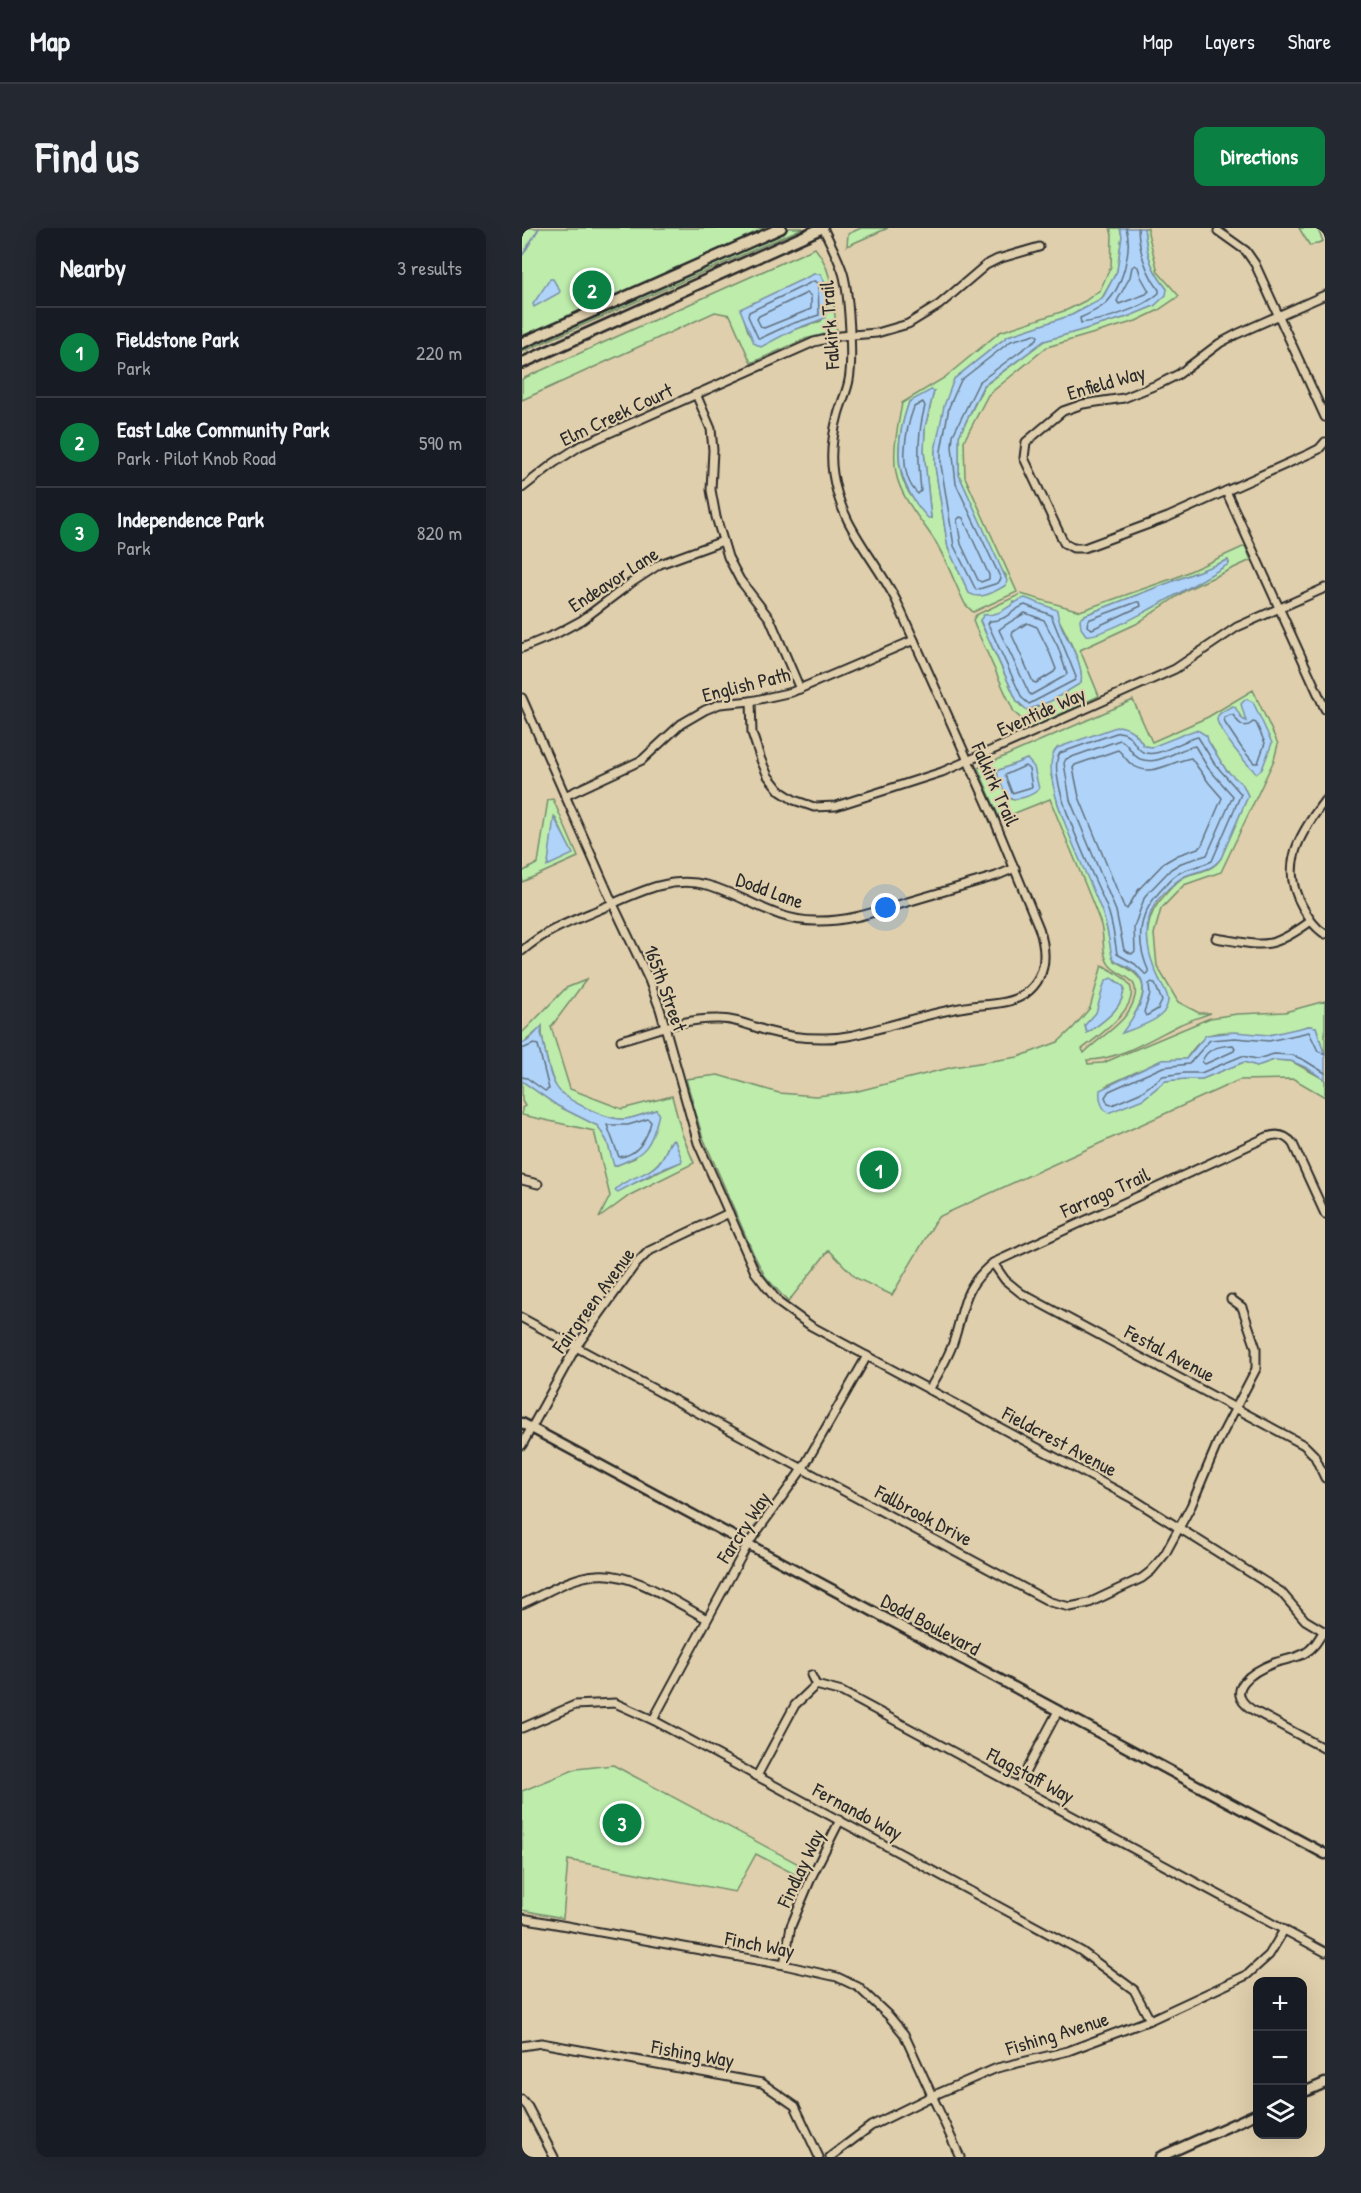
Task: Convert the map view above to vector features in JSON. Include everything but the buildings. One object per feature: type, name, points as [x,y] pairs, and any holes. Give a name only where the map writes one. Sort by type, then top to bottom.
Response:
[{"type":"main road","points":[[522,343],[781,228]]},
{"type":"main road","points":[[522,363],[823,228]]},
{"type":"street","name":"Falkirk Trail","points":[[621,1040],[696,1019],[721,1018],[796,1037],[825,1038],[857,1034],[938,1012],[1016,999],[1030,990],[1039,978],[1046,957],[1039,928],[1015,867],[914,639],[884,576],[860,545],[843,513],[833,473],[832,442],[849,380],[849,335],[843,272],[823,228]]},
{"type":"street","points":[[1218,231],[1246,251],[1254,264],[1325,417]]},
{"type":"street","name":"Elm Creek Court","points":[[522,488],[580,446],[814,342],[849,335],[877,333],[908,324],[939,305],[986,265],[998,259],[1039,247]]},
{"type":"street","name":"Enfield Way","points":[[1226,491],[1168,518],[1084,548],[1073,548],[1064,543],[1058,533],[1024,458],[1024,449],[1032,435],[1063,411],[1083,404],[1124,398],[1161,383],[1179,374],[1220,343],[1325,295]]},
{"type":"street","points":[[696,394],[711,429],[713,450],[711,490],[728,557],[740,580],[770,619],[800,688]]},
{"type":"street","points":[[1325,442],[1319,449],[1226,491],[1325,709]]},
{"type":"street","name":"Endeavor Lane","points":[[522,648],[582,620],[660,564],[723,541]]},
{"type":"street","name":"Eventide Way","points":[[751,701],[752,733],[768,776],[780,791],[794,800],[814,807],[836,806],[942,772],[1175,669],[1237,627],[1325,588]]},
{"type":"street","name":"English Path","points":[[566,795],[642,760],[681,724],[705,710],[720,704],[778,696],[914,639]]},
{"type":"street","name":"165th Street","points":[[522,698],[649,980],[665,1027],[695,1134],[755,1272],[769,1293]]},
{"type":"street","points":[[1325,800],[1310,820],[1299,841],[1292,864],[1295,894],[1311,921],[1325,934]]},
{"type":"street","name":"Dodd Lane","points":[[522,951],[543,935],[644,890],[658,886],[689,883],[717,888],[768,912],[790,918],[814,921],[839,920],[862,916],[996,876],[1015,867]]},
{"type":"street","points":[[1216,938],[1259,945],[1273,944],[1284,940],[1311,921]]},
{"type":"street","name":"Farrago Trail","points":[[929,1390],[954,1341],[965,1298],[980,1275],[993,1263],[1271,1135],[1284,1136],[1293,1144],[1325,1214]]},
{"type":"street","points":[[522,1180],[538,1184]]},
{"type":"street","name":"Fairgreen Avenue","points":[[522,1445],[576,1347],[634,1266],[649,1251],[729,1213]]},
{"type":"street","name":"Festal Avenue","points":[[993,1263],[1005,1280],[1021,1293],[1304,1445],[1314,1455],[1325,1478]]},
{"type":"street","name":"Fieldcrest Avenue","points":[[769,1293],[800,1319],[1133,1499],[1281,1592],[1305,1620],[1324,1632]]},
{"type":"street","name":"Fallbrook Drive","points":[[522,1318],[1050,1602],[1070,1607],[1089,1603],[1142,1578],[1158,1563],[1191,1506],[1208,1462],[1254,1375],[1258,1355],[1242,1306],[1231,1299]]},
{"type":"street","name":"Farcry Way","points":[[653,1720],[748,1544],[803,1468],[867,1356]]},
{"type":"street","name":"Dodd Boulevard","points":[[522,1423],[1325,1854]]},
{"type":"street","points":[[522,1604],[575,1580],[613,1574],[638,1583],[707,1619]]},
{"type":"street","points":[[1324,1632],[1314,1646],[1303,1655],[1274,1663],[1257,1672],[1238,1690],[1238,1695],[1243,1704],[1251,1709],[1325,1749]]},
{"type":"street","points":[[757,1776],[795,1705],[816,1685],[811,1675]]},
{"type":"street","name":"Flagstaff Way","points":[[816,1685],[842,1692],[1325,1952]]},
{"type":"street","name":"Fernando Way","points":[[522,1728],[575,1705],[615,1703],[653,1720],[1081,1951],[1134,1990],[1150,2020]]},
{"type":"street","points":[[1018,1786],[1058,1711]]},
{"type":"street","name":"Findlay Way","points":[[784,1965],[791,1926],[812,1875],[840,1820]]},
{"type":"street","name":"Finch Way","points":[[522,1918],[784,1965],[837,1977],[858,1987],[889,2016],[904,2034],[960,2157]]},
{"type":"street","name":"Fishing Avenue","points":[[830,2157],[871,2126],[932,2096],[997,2068],[1068,2051],[1150,2020],[1247,1975],[1269,1955],[1284,1930]]},
{"type":"street","name":"Fishing Way","points":[[522,2046],[541,2043],[762,2083],[795,2106],[819,2157]]},
{"type":"street","points":[[1307,2091],[1325,2083]]},
{"type":"street","points":[[522,2100],[528,2107],[554,2157]]},
{"type":"street","points":[[1160,2157],[1253,2115]]},
{"type":"green space","points":[[522,228],[803,228],[522,352]]},
{"type":"green space","points":[[861,228],[888,228],[847,246],[848,234]]},
{"type":"green space","points":[[1110,228],[1120,228],[1122,236],[1117,271],[1102,298],[1072,315],[1008,336],[954,379],[935,451],[935,466],[948,548],[969,593],[978,596],[1006,585],[1006,575],[1002,571],[959,475],[959,436],[984,386],[1044,341],[1127,317],[1154,306],[1167,289],[1150,261],[1144,228],[1148,228],[1158,272],[1179,296],[1157,311],[1136,321],[1047,347],[988,395],[964,441],[965,477],[1017,592],[973,612],[965,604],[935,541],[902,492],[896,473],[895,455],[902,403],[944,378],[1000,332],[1067,310],[1100,290],[1111,266],[1112,235]],"holes":[[[934,391],[925,427],[924,451],[931,518],[909,493],[900,471],[899,448],[902,425],[909,402]]]},
{"type":"green space","points":[[1299,228],[1317,228],[1323,241],[1310,246]]},
{"type":"green space","points":[[815,248],[826,267],[832,288],[837,331],[805,339],[751,363],[730,315],[715,312],[522,400],[522,379]],"holes":[[[814,274],[824,281],[827,311],[821,321],[793,330],[763,344],[748,331],[741,309]]]},
{"type":"green space","points":[[1245,546],[1251,560],[1188,589],[1136,624],[1080,650],[1099,696],[1031,728],[1014,712],[975,626],[973,620],[976,615],[1021,594],[1080,611],[1177,577]],"holes":[[[1228,560],[1229,563],[1080,619],[1085,615]],[[1014,602],[1058,618],[1080,668],[1081,683],[1033,709],[1021,706],[1017,701],[980,621],[984,615],[1001,613]]]},
{"type":"green space","points":[[1253,690],[1278,744],[1274,760],[1221,872],[1184,885],[1161,909],[1154,934],[1157,966],[1178,1002],[1199,1013],[1211,1013],[1183,1023],[1123,1053],[1087,1060],[1088,1064],[1103,1063],[1210,1018],[1237,1014],[1285,1012],[1325,1001],[1325,1056],[1316,1027],[1309,1026],[1268,1035],[1223,1032],[1205,1038],[1186,1059],[1162,1060],[1106,1086],[1143,1099],[1165,1081],[1202,1079],[1244,1062],[1257,1066],[1274,1060],[1291,1061],[1325,1080],[1325,1097],[1294,1079],[1239,1080],[938,1217],[892,1295],[856,1278],[829,1250],[788,1302],[765,1276],[754,1255],[702,1135],[686,1079],[718,1075],[779,1093],[816,1096],[854,1092],[953,1067],[1018,1057],[1058,1042],[1073,1028],[1090,1008],[1102,965],[1127,981],[1132,993],[1130,1002],[1116,1021],[1082,1049],[1084,1053],[1121,1021],[1132,1005],[1135,989],[1130,980],[1111,967],[1106,959],[1100,922],[1050,799],[1000,819],[978,768],[1133,700],[1152,742],[1208,717]],"holes":[[[1135,733],[1144,746],[1152,747],[1208,741],[1226,770],[1243,786],[1248,796],[1217,863],[1209,869],[1178,881],[1153,911],[1147,938],[1153,966],[1168,1000],[1162,1013],[1133,1017],[1142,998],[1142,983],[1133,971],[1114,961],[1104,916],[1058,804],[1051,775]],[[1027,759],[1029,795],[1014,800],[1008,798],[997,771]],[[1115,980],[1124,987],[1123,995],[1116,1008],[1087,1033],[1085,1026],[1096,1013]]]},
{"type":"green space","points":[[553,799],[578,857],[522,882],[522,872],[538,863],[548,800]],"holes":[[[555,817],[572,853],[548,865]]]},
{"type":"green space","points":[[586,980],[551,1027],[570,1089],[622,1109],[672,1096],[682,1134],[694,1163],[630,1195],[599,1218],[610,1196],[594,1131],[522,1115],[522,1108],[525,1106],[522,1101],[522,1081],[558,1106],[598,1126],[607,1141],[615,1166],[635,1158],[656,1110],[633,1118],[618,1119],[579,1105],[558,1090],[555,1085],[547,1060],[542,1027],[522,1044],[522,1033],[566,988]],"holes":[[[669,1143],[681,1162],[626,1187],[622,1184],[652,1169],[662,1159]]]},
{"type":"green space","points":[[613,1765],[808,1869],[804,1879],[756,1854],[735,1892],[568,1860],[563,1918],[522,1910],[522,1791],[576,1769]]},
{"type":"water","points":[[1120,228],[1144,228],[1150,261],[1167,289],[1166,295],[1154,306],[1127,317],[1044,341],[983,386],[959,436],[959,475],[1007,581],[1006,585],[983,596],[969,593],[948,548],[935,466],[935,451],[944,406],[954,379],[1008,336],[1072,315],[1102,299],[1117,271],[1122,236]]},
{"type":"water","points":[[814,274],[820,274],[824,284],[827,302],[825,318],[793,330],[761,347],[754,343],[740,309]]},
{"type":"water","points":[[550,279],[553,279],[559,293],[534,307],[533,304]]},
{"type":"water","points":[[931,390],[934,391],[925,427],[924,451],[931,518],[928,518],[908,491],[900,463],[899,449],[900,434],[909,402]]},
{"type":"water","points":[[1228,560],[1229,564],[1134,618],[1097,634],[1086,635],[1081,628],[1080,619],[1085,615]]},
{"type":"water","points":[[1025,598],[1057,610],[1081,673],[1081,683],[1051,701],[1027,710],[1017,701],[980,620],[984,615],[1002,611]]},
{"type":"water","points":[[1246,699],[1253,702],[1272,743],[1262,769],[1257,773],[1240,756],[1222,730],[1217,718],[1221,712],[1233,706],[1246,721],[1241,704]]},
{"type":"water","points":[[1119,726],[1134,733],[1144,746],[1152,747],[1195,730],[1199,731],[1207,736],[1226,770],[1243,785],[1248,796],[1221,858],[1209,868],[1181,878],[1168,888],[1155,904],[1148,923],[1149,951],[1167,995],[1168,1003],[1163,1013],[1154,1020],[1122,1033],[1138,1009],[1143,992],[1142,983],[1138,975],[1112,956],[1103,915],[1058,803],[1052,780],[1051,761],[1057,748]]},
{"type":"water","points":[[1027,759],[1034,767],[1039,789],[1024,797],[1008,798],[997,771]]},
{"type":"water","points":[[554,817],[573,854],[547,866],[548,863]]},
{"type":"water","points":[[1111,978],[1124,987],[1120,1002],[1111,1014],[1087,1033],[1085,1025],[1096,1013],[1104,984]]},
{"type":"water","points":[[542,1026],[541,1033],[551,1074],[560,1092],[577,1103],[608,1117],[625,1119],[656,1110],[659,1113],[650,1141],[634,1158],[614,1166],[607,1141],[598,1126],[558,1106],[522,1081],[522,1044]]},
{"type":"water","points":[[1309,1026],[1316,1027],[1325,1056],[1325,1080],[1291,1061],[1274,1060],[1257,1066],[1244,1062],[1202,1079],[1165,1081],[1143,1099],[1108,1113],[1101,1103],[1100,1090],[1162,1060],[1186,1059],[1206,1035],[1235,1032],[1269,1035]]},
{"type":"water","points":[[672,1140],[675,1141],[681,1162],[655,1172],[618,1192],[615,1190],[623,1183],[657,1165]]},
{"type":"waterway","points":[[522,256],[539,228]]},
{"type":"place","name":"East Lake Community Park","points":[[592,290]]},
{"type":"place","name":"Fieldstone Park","points":[[879,1170]]},
{"type":"place","name":"Independence Park","points":[[622,1823]]}]
